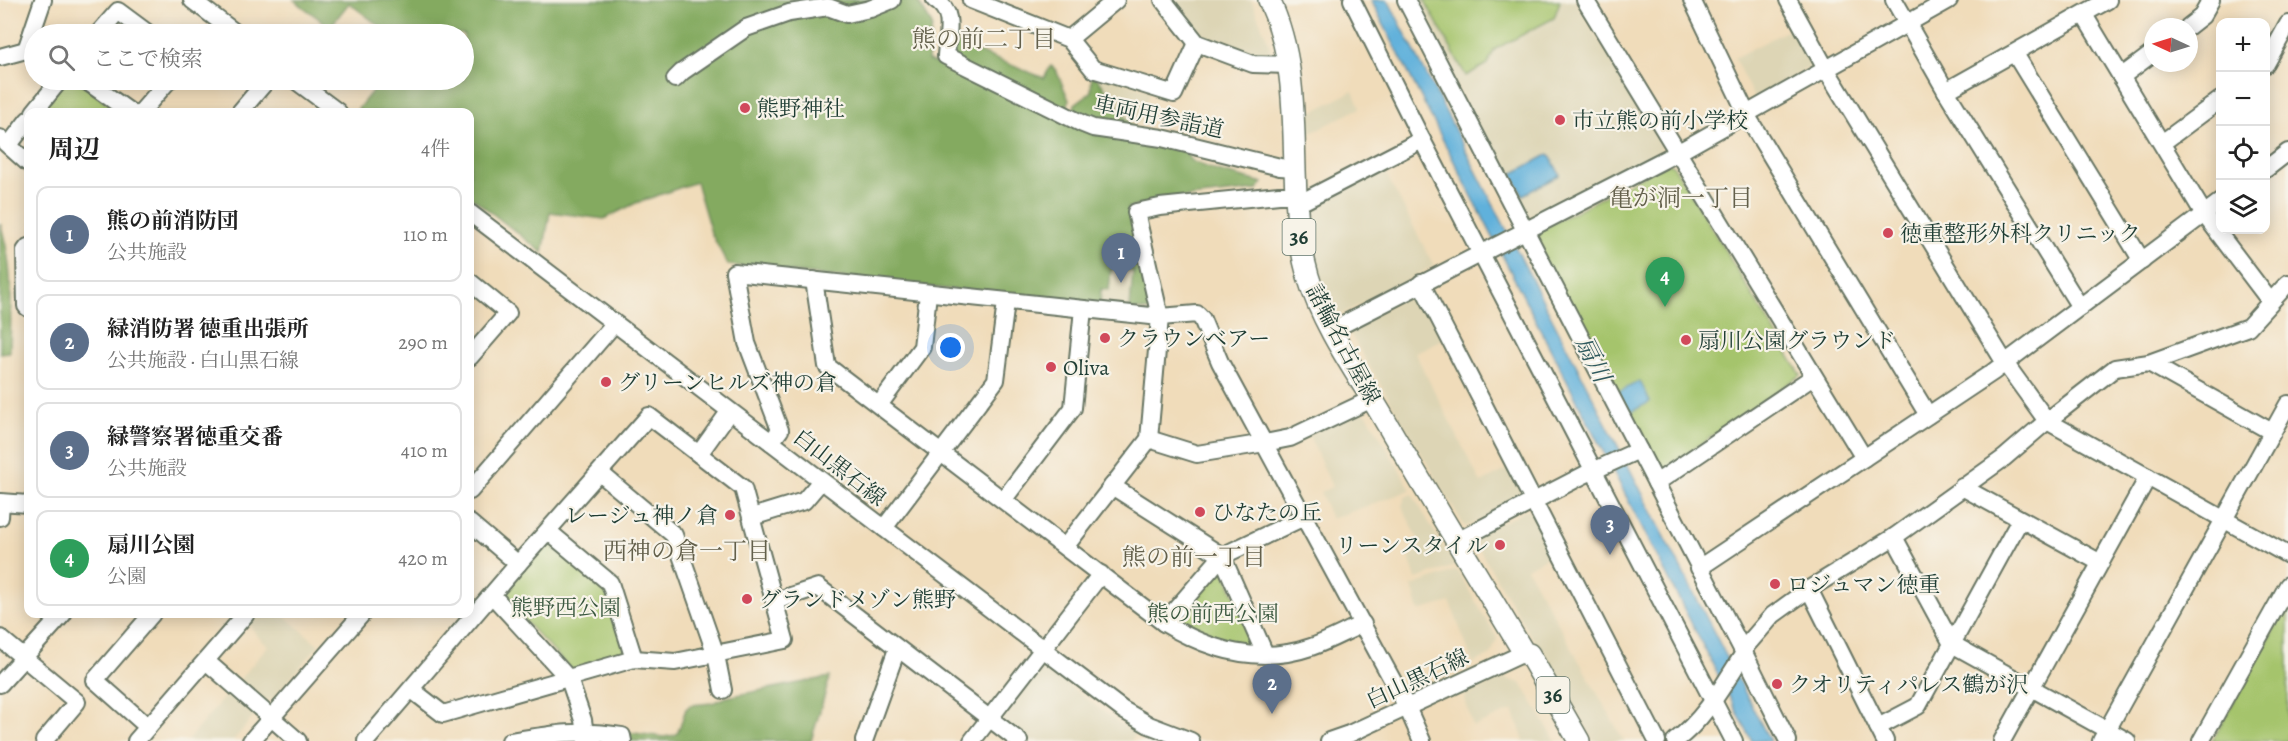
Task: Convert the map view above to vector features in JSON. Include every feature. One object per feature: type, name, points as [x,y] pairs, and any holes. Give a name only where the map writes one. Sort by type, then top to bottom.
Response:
[{"type":"main road","name":"諸輪名古屋線","points":[[1269,0],[1281,32],[1289,65],[1296,200],[1300,241],[1310,283],[1332,330],[1372,399],[1524,653],[1529,654],[1580,741]]},
{"type":"main road","name":"諸輪名古屋線","points":[[1524,653],[1521,660],[1567,741]]},
{"type":"street","points":[[37,24],[43,0]]},
{"type":"street","points":[[192,0],[224,24]]},
{"type":"street","points":[[675,79],[746,28],[805,9],[828,7],[847,14],[870,9],[892,0]]},
{"type":"street","name":"車両用参詣道","points":[[935,0],[946,8],[949,17],[946,56],[1083,124],[1093,128],[1162,138],[1295,168]]},
{"type":"street","points":[[971,0],[1069,39],[1093,69],[1174,94],[1197,43]]},
{"type":"street","points":[[1069,39],[1116,0]]},
{"type":"street","points":[[1163,0],[1197,43],[1253,64],[1289,65]]},
{"type":"street","points":[[1352,0],[1422,140],[1487,250],[1601,468],[1717,694],[1734,741]]},
{"type":"street","points":[[1406,0],[1519,234],[1632,453],[1656,483],[1699,568],[1740,660],[1788,741]]},
{"type":"street","points":[[1586,0],[1864,458]]},
{"type":"street","points":[[1692,0],[1747,114],[1928,415]]},
{"type":"street","points":[[1788,0],[1826,69],[2005,363],[2047,421],[2288,555]]},
{"type":"street","points":[[1894,0],[1946,91],[2080,307]]},
{"type":"street","points":[[1332,330],[1677,153],[1949,0]]},
{"type":"street","points":[[1946,91],[2085,15],[2108,0]]},
{"type":"street","points":[[2198,19],[2211,0]]},
{"type":"street","points":[[107,24],[118,11],[136,24]]},
{"type":"street","points":[[2085,15],[2205,214],[2270,301]]},
{"type":"street","points":[[2270,55],[2288,24]]},
{"type":"street","points":[[0,57],[24,53]]},
{"type":"street","points":[[2015,54],[2142,261]]},
{"type":"street","points":[[2121,77],[2144,60]]},
{"type":"street","points":[[37,108],[52,90]]},
{"type":"street","points":[[99,90],[124,108]]},
{"type":"street","points":[[144,108],[160,90]]},
{"type":"street","points":[[243,108],[259,90]]},
{"type":"street","points":[[308,90],[333,108]]},
{"type":"street","points":[[2162,143],[2216,103]]},
{"type":"street","points":[[24,124],[4,142],[24,160]]},
{"type":"street","points":[[1065,547],[1149,439],[1160,317],[1136,212],[1160,207],[1279,195],[1296,200],[1422,140]]},
{"type":"street","points":[[2270,165],[2288,152]]},
{"type":"street","points":[[1699,568],[2005,363],[2216,205]]},
{"type":"street","name":"白山黒石線","points":[[474,216],[1128,714],[1172,735],[1191,741]]},
{"type":"street","points":[[771,442],[780,430],[747,343],[734,272],[1160,317],[1194,314],[1200,317],[1220,362],[1363,624],[1407,707],[1422,741]]},
{"type":"street","points":[[814,280],[827,366],[1164,623],[1190,639],[1212,647],[1231,652],[1265,654],[1310,647],[1363,624]]},
{"type":"street","points":[[1421,283],[1656,741]]},
{"type":"street","points":[[1675,741],[1688,732],[1740,660],[1746,646],[1773,615],[1809,589],[1894,537],[2004,458],[2115,368],[2149,363],[2248,327],[2288,283]]},
{"type":"street","points":[[474,285],[508,313],[474,352]]},
{"type":"street","points":[[879,405],[922,347],[928,294]]},
{"type":"street","points":[[884,528],[996,380],[1006,302]]},
{"type":"street","points":[[1004,499],[1073,408],[1083,309]]},
{"type":"street","points":[[474,486],[614,324]]},
{"type":"street","points":[[2149,363],[2272,432]]},
{"type":"street","points":[[1656,483],[1814,377]]},
{"type":"street","points":[[1149,439],[1197,454],[1290,438],[1372,399]]},
{"type":"street","points":[[2104,735],[2288,404]]},
{"type":"street","points":[[699,454],[729,412]]},
{"type":"street","points":[[412,690],[443,714],[634,659],[675,662],[785,640],[743,488],[649,416],[474,616]]},
{"type":"street","points":[[1457,541],[1632,453]]},
{"type":"street","points":[[600,473],[674,535],[716,655],[723,690]]},
{"type":"street","points":[[2002,741],[2148,477]]},
{"type":"street","points":[[752,517],[804,501],[821,481]]},
{"type":"street","points":[[1112,486],[1222,556],[1265,654]]},
{"type":"street","points":[[1962,487],[2099,562]]},
{"type":"street","points":[[0,517],[1,502],[24,504]]},
{"type":"street","points":[[1164,623],[1222,556],[1304,517]]},
{"type":"street","points":[[1809,589],[1882,734],[1918,706],[2020,520]]},
{"type":"street","points":[[474,526],[518,564]]},
{"type":"street","points":[[549,532],[610,583],[634,659]]},
{"type":"street","points":[[1894,537],[1952,644],[2031,688],[2104,735],[2127,741]]},
{"type":"street","points":[[972,741],[1101,574]]},
{"type":"street","points":[[2201,741],[2288,585]]},
{"type":"street","points":[[775,601],[818,587],[1019,741]]},
{"type":"street","points":[[492,595],[569,679],[586,736]]},
{"type":"street","points":[[0,684],[60,618]]},
{"type":"street","points":[[148,727],[95,680],[149,618]]},
{"type":"street","points":[[136,741],[206,661],[238,618]]},
{"type":"street","points":[[251,741],[358,618]]},
{"type":"street","points":[[366,741],[473,618]]},
{"type":"street","points":[[0,638],[77,702],[44,741]]},
{"type":"street","points":[[864,741],[897,649]]},
{"type":"street","name":"白山黒石線","points":[[1329,741],[1524,653]]},
{"type":"street","points":[[206,661],[298,741]]},
{"type":"street","points":[[516,740],[622,736],[623,741]]},
{"type":"shaded area","points":[[1169,0],[1251,0],[1269,43],[1273,61],[1253,60],[1202,40]]},
{"type":"shaded area","name":"市立熊の前小学校","points":[[1411,0],[1574,0],[1662,144],[1660,151],[1528,218]]},
{"type":"shaded area","points":[[1792,28],[1811,62],[1809,68],[1754,98],[1734,58]]},
{"type":"shaded area","points":[[1092,71],[1150,91],[1140,123],[1126,119]]},
{"type":"shaded area","points":[[1353,91],[1360,108],[1307,135],[1306,115]]},
{"type":"shaded area","points":[[1382,166],[1434,266],[1342,314],[1337,313],[1317,267],[1312,207],[1315,201]]},
{"type":"shaded area","points":[[1111,269],[1134,271],[1130,309],[1100,306],[1101,289],[1109,289]]},
{"type":"shaded area","points":[[1413,293],[1421,295],[1443,339],[1415,353],[1481,483],[1510,468],[1523,494],[1521,503],[1465,527],[1348,330]]},
{"type":"shaded area","points":[[1358,411],[1367,414],[1411,490],[1331,519],[1320,492],[1332,487],[1309,435]]},
{"type":"shaded area","points":[[1412,494],[1455,566],[1416,579],[1409,557],[1422,547],[1402,506],[1405,497]]},
{"type":"shaded area","points":[[1526,510],[1533,513],[1554,553],[1527,568],[1624,741],[1594,741],[1547,658],[1528,632],[1475,542],[1476,536]]},
{"type":"shaded area","points":[[1457,570],[1497,638],[1491,655],[1473,663],[1450,602],[1419,611],[1412,586]]},
{"type":"shaded area","points":[[248,618],[287,618],[319,645],[271,700],[264,699],[240,679],[268,646],[246,620]]},
{"type":"shaded area","points":[[1045,668],[1120,724],[1136,732],[1131,741],[1026,741],[1004,724],[1002,717],[1038,670]]},
{"type":"shaded area","points":[[1503,678],[1521,683],[1556,741],[1524,741],[1513,710],[1473,727],[1464,696]]},
{"type":"shaded area","points":[[231,689],[255,709],[255,715],[233,741],[187,741]]},
{"type":"green space","points":[[294,0],[917,0],[932,25],[928,61],[947,67],[953,42],[1044,78],[1051,66],[1056,70],[1069,100],[1067,110],[1073,113],[1075,104],[1091,92],[1092,71],[1139,136],[1183,149],[1191,161],[1217,171],[1263,183],[1256,190],[1171,199],[1128,208],[1153,306],[1148,311],[1130,309],[1133,271],[1111,269],[1109,290],[1101,289],[1100,306],[728,265],[711,233],[696,182],[636,203],[604,219],[550,212],[543,253],[474,199],[474,108],[359,108],[373,90],[474,90],[474,24],[377,24],[349,3],[332,24],[326,24]]},
{"type":"green space","points":[[1421,0],[1560,1],[1554,18],[1495,49],[1487,64],[1466,76],[1425,1]]},
{"type":"green space","points":[[57,90],[90,90],[114,108],[43,108]]},
{"type":"green space","points":[[1667,163],[1673,165],[1801,375],[1657,474],[1533,239],[1536,232]]},
{"type":"green space","points":[[0,223],[8,255],[11,303],[10,352],[0,353]]},
{"type":"green space","name":"熊野西公園","points":[[545,540],[604,584],[626,653],[573,672],[501,596]]},
{"type":"green space","name":"熊の前西公園","points":[[1217,567],[1223,569],[1256,644],[1252,650],[1233,648],[1173,623]]},
{"type":"green space","points":[[2288,604],[2288,741],[2212,741]]},
{"type":"green space","points":[[830,677],[811,741],[628,741],[626,732],[664,737],[675,735],[686,709],[691,705],[712,703],[727,697]]},
{"type":"water","points":[[1371,0],[1388,0],[1770,741],[1752,741]]},
{"type":"water","points":[[1549,154],[1560,175],[1523,195],[1512,174]]},
{"type":"water","points":[[1640,381],[1650,402],[1625,415],[1615,394]]},
{"type":"place","name":"熊野神社","points":[[745,108]]},
{"type":"place","name":"市立熊の前小学校","points":[[1560,120]]},
{"type":"place","name":"徳重整形外科クリニック","points":[[1888,233]]},
{"type":"place","name":"熊の前消防団","points":[[1121,283]]},
{"type":"place","name":"扇川公園","points":[[1665,307]]},
{"type":"place","name":"クラウンベアー","points":[[1105,338]]},
{"type":"place","name":"扇川公園グラウンド","points":[[1686,340]]},
{"type":"place","name":"Oliva","points":[[1051,367]]},
{"type":"place","name":"グリーンヒルズ神の倉","points":[[606,382]]},
{"type":"place","name":"ひなたの丘","points":[[1200,512]]},
{"type":"place","name":"レージュ神ノ倉","points":[[730,515]]},
{"type":"place","name":"リーンスタイル","points":[[1500,545]]},
{"type":"place","name":"緑警察署徳重交番","points":[[1610,555]]},
{"type":"place","name":"ロジュマン徳重","points":[[1775,584]]},
{"type":"place","name":"グランドメゾン熊野","points":[[747,599]]},
{"type":"place","name":"クオリティパレス鶴が沢","points":[[1777,684]]},
{"type":"place","name":"緑消防署 徳重出張所","points":[[1272,714]]},
{"type":"district","name":"熊の前二丁目","points":[[984,39]]},
{"type":"district","name":"亀が洞一丁目","points":[[1681,198]]},
{"type":"district","name":"西神の倉一丁目","points":[[687,551]]},
{"type":"district","name":"熊の前一丁目","points":[[1194,557]]},
{"type":"water label","name":"扇川","points":[[1593,359]]}]
